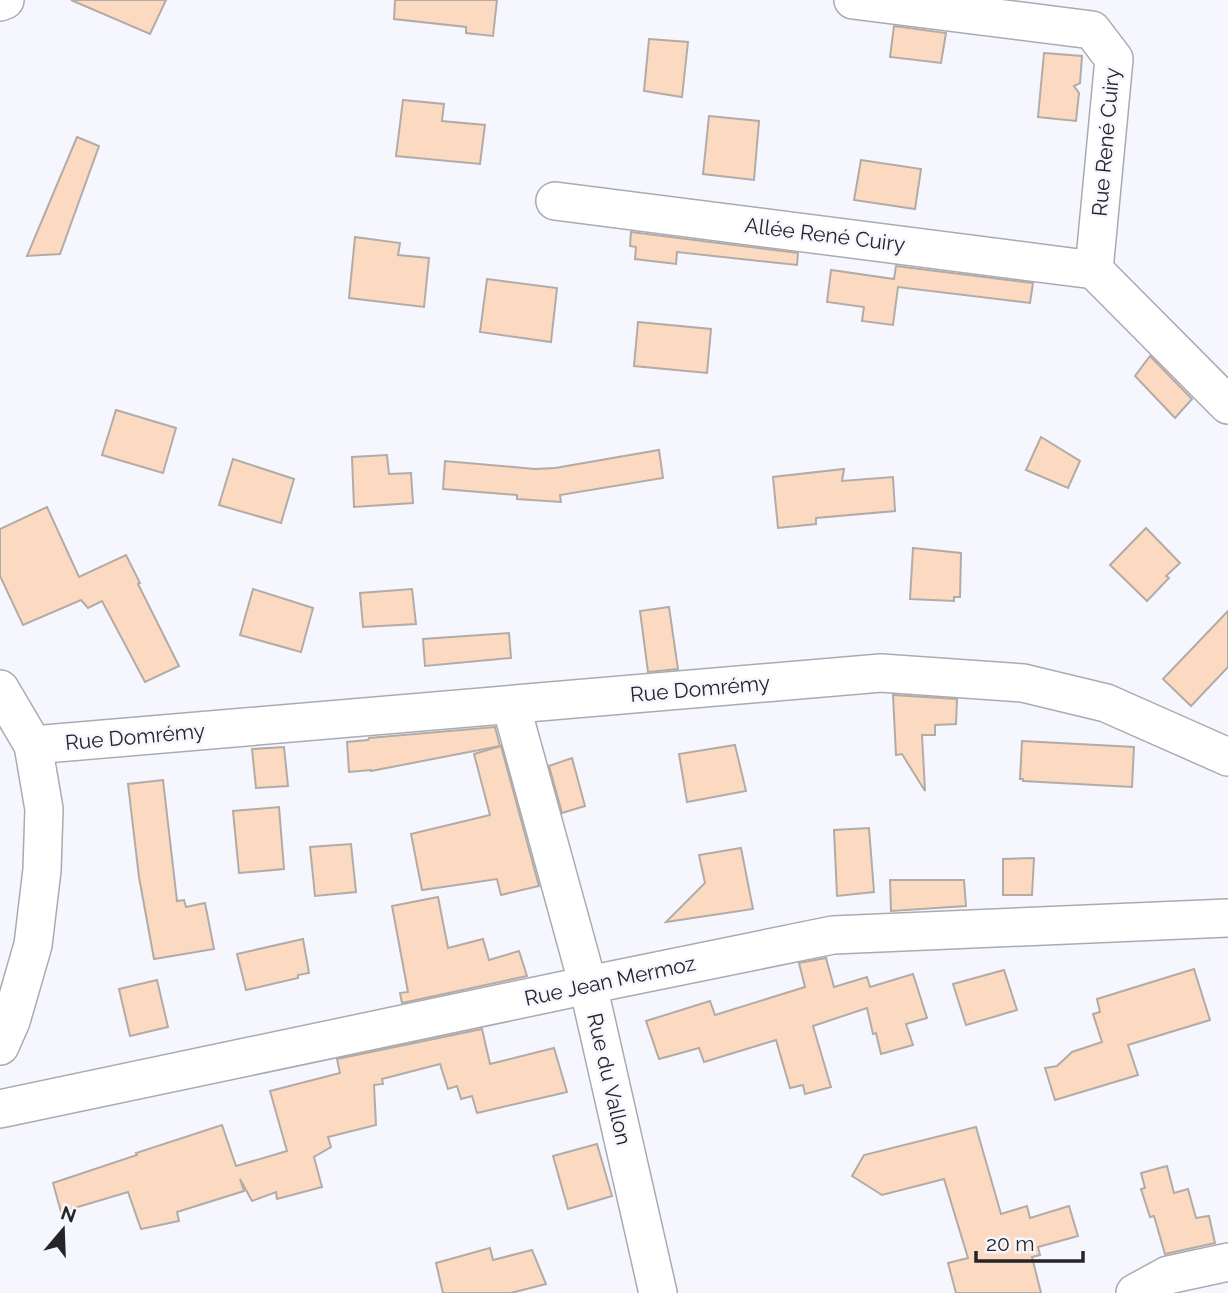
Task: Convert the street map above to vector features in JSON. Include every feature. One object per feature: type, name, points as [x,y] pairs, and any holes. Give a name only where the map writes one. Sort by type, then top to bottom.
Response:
[{"type":"street","points":[[0,2],[5,0]]},
{"type":"street","name":"Rue René Cuiry","points":[[853,0],[1092,30],[1114,59],[1094,270]]},
{"type":"street","name":"Allée René Cuiry","points":[[555,201],[1094,270]]},
{"type":"street","points":[[1094,270],[1228,405]]},
{"type":"street","name":"Rue Domrémy","points":[[33,745],[881,673],[1023,683],[1106,703],[1228,757]]},
{"type":"street","points":[[0,689],[33,745],[44,809],[42,870],[33,945],[11,1021],[0,1046]]},
{"type":"street","name":"Rue du Vallon","points":[[510,705],[588,985],[658,1293]]},
{"type":"street","name":"Rue Jean Mermoz","points":[[0,1109],[833,935],[1228,918]]},
{"type":"street","points":[[1135,1293],[1168,1275],[1228,1262]]},
{"type":"building","points":[[71,0],[166,0],[150,34]]},
{"type":"building","points":[[395,0],[497,0],[493,36],[466,33],[466,27],[394,19]]},
{"type":"building","points":[[894,26],[946,33],[941,63],[890,57]]},
{"type":"building","points":[[649,39],[688,42],[682,97],[644,91]]},
{"type":"building","points":[[1044,53],[1082,56],[1080,83],[1074,86],[1079,93],[1076,121],[1038,117]]},
{"type":"building","points":[[403,100],[444,104],[442,121],[485,125],[480,164],[396,156]]},
{"type":"building","points":[[709,116],[759,121],[754,180],[703,174]]},
{"type":"building","points":[[77,137],[99,146],[60,254],[27,256]]},
{"type":"building","points":[[861,160],[921,169],[915,209],[854,200]]},
{"type":"building","points":[[631,232],[798,253],[797,265],[677,252],[676,264],[635,259],[636,247],[630,246]]},
{"type":"building","points":[[355,237],[400,243],[398,255],[429,258],[424,307],[349,298]]},
{"type":"building","points":[[896,266],[1033,283],[1030,303],[898,287],[893,325],[862,321],[864,307],[827,302],[831,270],[894,279]]},
{"type":"building","points":[[487,279],[557,288],[551,342],[480,332]]},
{"type":"building","points":[[638,322],[711,329],[707,373],[634,366]]},
{"type":"building","points":[[1150,356],[1192,399],[1175,418],[1135,376]]},
{"type":"building","points":[[116,410],[176,428],[163,473],[102,455]]},
{"type":"building","points":[[1041,437],[1080,461],[1068,488],[1026,470]]},
{"type":"building","points":[[659,450],[663,478],[560,495],[561,502],[517,499],[517,495],[443,489],[445,461],[535,469],[555,468]]},
{"type":"building","points":[[387,455],[389,474],[411,473],[413,503],[354,507],[352,457]]},
{"type":"building","points":[[233,459],[294,479],[281,523],[219,505]]},
{"type":"building","points":[[844,469],[842,481],[893,477],[895,511],[816,518],[816,524],[778,528],[773,477]]},
{"type":"building","points":[[47,507],[79,577],[126,555],[179,666],[145,682],[102,601],[88,608],[81,600],[23,625],[0,576],[0,529]]},
{"type":"building","points":[[1146,528],[1180,563],[1147,601],[1110,565]]},
{"type":"building","points":[[913,548],[961,553],[960,597],[954,597],[954,601],[910,599]]},
{"type":"building","points":[[253,589],[313,608],[301,652],[240,635]]},
{"type":"building","points":[[412,589],[416,624],[363,627],[360,593]]},
{"type":"building","points":[[669,607],[678,669],[648,672],[640,611]]},
{"type":"building","points":[[1228,611],[1228,667],[1191,706],[1163,679]]},
{"type":"building","points":[[509,633],[511,658],[425,666],[423,639]]},
{"type":"building","points":[[893,695],[957,699],[956,724],[935,725],[935,735],[922,735],[925,791],[902,754],[896,755]]},
{"type":"building","points":[[495,727],[500,746],[371,771],[349,772],[347,742]]},
{"type":"building","points":[[1022,741],[1134,747],[1132,787],[1023,781],[1020,779]]},
{"type":"building","points":[[735,745],[746,791],[687,802],[679,754]]},
{"type":"building","points":[[501,746],[539,886],[501,895],[497,879],[422,890],[411,834],[490,815],[474,754]]},
{"type":"building","points":[[284,747],[288,786],[256,788],[252,749]]},
{"type":"building","points":[[572,758],[585,806],[562,813],[549,766]]},
{"type":"building","points":[[163,780],[177,901],[184,900],[186,907],[205,903],[214,949],[154,959],[139,877],[128,784]]},
{"type":"building","points":[[279,807],[284,869],[239,873],[233,811]]},
{"type":"building","points":[[869,828],[874,892],[837,896],[834,830]]},
{"type":"building","points":[[351,844],[356,892],[315,896],[310,847]]},
{"type":"building","points":[[741,848],[753,909],[666,922],[705,883],[699,855]]},
{"type":"building","points":[[1034,858],[1032,895],[1003,895],[1003,859]]},
{"type":"building","points":[[890,880],[964,880],[966,906],[891,911]]},
{"type":"building","points":[[438,897],[448,948],[483,939],[489,960],[519,951],[527,976],[402,1003],[400,993],[408,992],[392,906]]},
{"type":"building","points":[[303,939],[309,973],[246,990],[237,954]]},
{"type":"building","points":[[826,958],[834,987],[867,977],[870,987],[913,974],[927,1018],[906,1024],[913,1045],[881,1054],[867,1008],[813,1026],[831,1087],[805,1094],[803,1085],[790,1088],[776,1040],[704,1062],[699,1048],[659,1059],[646,1021],[710,1001],[715,1015],[805,987],[799,963]]},
{"type":"building","points":[[1194,969],[1210,1020],[1128,1045],[1138,1075],[1055,1100],[1045,1068],[1057,1066],[1072,1052],[1102,1042],[1093,1014],[1100,1012],[1097,999]]},
{"type":"building","points":[[1004,970],[1017,1010],[966,1025],[953,984]]},
{"type":"building","points":[[157,980],[168,1027],[130,1036],[119,989]]},
{"type":"building","points":[[482,1029],[490,1064],[554,1048],[567,1092],[477,1113],[472,1096],[461,1099],[457,1086],[448,1089],[440,1064],[382,1079],[383,1084],[374,1085],[376,1125],[328,1137],[331,1147],[314,1157],[322,1187],[277,1199],[276,1192],[252,1201],[240,1179],[244,1191],[177,1212],[179,1221],[141,1229],[128,1192],[61,1212],[53,1183],[222,1125],[236,1166],[287,1151],[270,1091],[340,1073],[337,1059]]},
{"type":"building","points":[[976,1127],[1001,1214],[1027,1206],[1030,1218],[1069,1206],[1078,1236],[1038,1247],[1040,1255],[1032,1257],[1041,1293],[956,1293],[948,1263],[968,1258],[944,1179],[882,1195],[852,1176],[864,1155]]},
{"type":"building","points":[[597,1144],[612,1196],[568,1209],[553,1156]]},
{"type":"building","points":[[1167,1166],[1174,1193],[1188,1189],[1196,1218],[1209,1216],[1215,1243],[1165,1254],[1154,1216],[1150,1217],[1141,1189],[1145,1188],[1141,1173]]},
{"type":"building","points":[[490,1248],[493,1260],[532,1250],[546,1284],[511,1293],[443,1293],[436,1263]]}]
